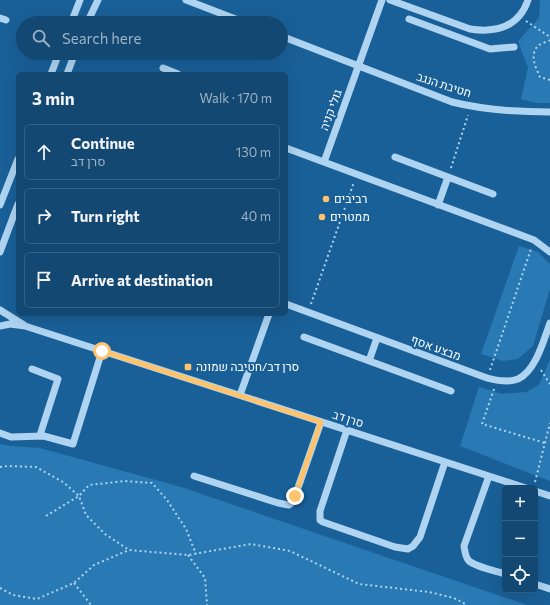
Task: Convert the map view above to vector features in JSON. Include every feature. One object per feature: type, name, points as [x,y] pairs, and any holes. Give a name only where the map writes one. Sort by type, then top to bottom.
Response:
[{"type":"street","points":[[74,16],[80,0]]},
{"type":"street","points":[[90,16],[98,0]]},
{"type":"street","points":[[186,0],[228,16]]},
{"type":"street","name":"גולי קניה","points":[[324,162],[382,0]]},
{"type":"street","points":[[390,0],[470,29],[482,31],[497,30],[509,25],[519,17],[528,0]]},
{"type":"street","points":[[424,25],[430,14]]},
{"type":"street","points":[[409,20],[490,49],[514,47]]},
{"type":"street","points":[[288,39],[358,66]]},
{"type":"street","points":[[52,72],[56,60]]},
{"type":"street","points":[[68,72],[72,60]]},
{"type":"street","name":"חטיבת הנגב","points":[[358,66],[433,95],[470,106],[502,110],[550,112]]},
{"type":"street","points":[[163,68],[173,72]]},
{"type":"street","points":[[288,149],[534,240],[550,252]]},
{"type":"street","points":[[395,157],[493,194]]},
{"type":"street","points":[[0,205],[16,164]]},
{"type":"street","points":[[438,205],[448,177]]},
{"type":"street","points":[[0,252],[16,209]]},
{"type":"street","name":"מבצע אסף","points":[[288,305],[487,378],[508,381],[519,378],[535,362],[550,322]]},
{"type":"street","name":"סרן דב","points":[[0,310],[26,326]]},
{"type":"street","points":[[240,395],[268,316]]},
{"type":"street","name":"סרן דב","points":[[0,326],[10,324],[26,326],[517,485]]},
{"type":"street","points":[[304,337],[451,390]]},
{"type":"street","points":[[369,361],[377,338]]},
{"type":"street","points":[[0,433],[11,437],[44,436],[73,444],[102,351]]},
{"type":"street","points":[[32,369],[58,380],[40,435],[44,436]]},
{"type":"street","points":[[194,476],[278,503],[289,505],[292,502],[321,422]]},
{"type":"street","points":[[347,430],[320,511],[320,520],[395,547],[408,549],[413,546],[420,537],[445,462]]},
{"type":"street","points":[[489,476],[464,546],[468,560],[474,564],[502,573]]},
{"type":"street","points":[[538,492],[550,496]]},
{"type":"street","points":[[538,585],[550,589]]},
{"type":"path","points":[[519,17],[550,38],[538,47],[534,56],[534,65],[540,77],[550,80]]},
{"type":"path","points":[[448,177],[470,106]]},
{"type":"path","points":[[308,312],[356,174]]},
{"type":"path","points":[[487,378],[534,240]]},
{"type":"path","points":[[535,362],[550,384]]},
{"type":"path","points":[[497,380],[482,424],[545,443]]},
{"type":"path","points":[[535,485],[550,423]]},
{"type":"path","points":[[0,467],[36,467],[63,482],[79,496],[86,515],[105,534],[129,550],[188,555],[251,544],[290,551],[359,584],[429,592],[454,598],[467,605]]},
{"type":"path","points":[[46,516],[79,496],[89,485],[125,481],[152,483],[167,500],[186,529],[196,554]]},
{"type":"path","points":[[0,588],[13,594],[37,599],[74,583],[94,566],[129,550]]},
{"type":"path","points":[[188,555],[205,578],[207,605]]},
{"type":"path","points":[[74,583],[91,605]]},
{"type":"shaded area","points":[[540,0],[550,0],[550,103],[536,103],[521,99],[528,68],[518,41],[539,18]]},
{"type":"shaded area","points":[[519,246],[538,252],[550,264],[550,289],[533,346],[518,359],[503,361],[481,354]]},
{"type":"shaded area","points":[[550,359],[550,481],[460,446],[479,387],[502,394],[526,392],[539,385]]},
{"type":"shaded area","points":[[0,444],[40,448],[181,487],[527,605],[0,605]]},
{"type":"place","name":"רביבים","points":[[326,199]]},
{"type":"place","name":"ממטרים","points":[[322,217]]},
{"type":"place","name":"סרן דב/חטיבה שמונה","points":[[188,367]]},
{"type":"route","points":[[102,351],[321,422],[295,496]]}]
